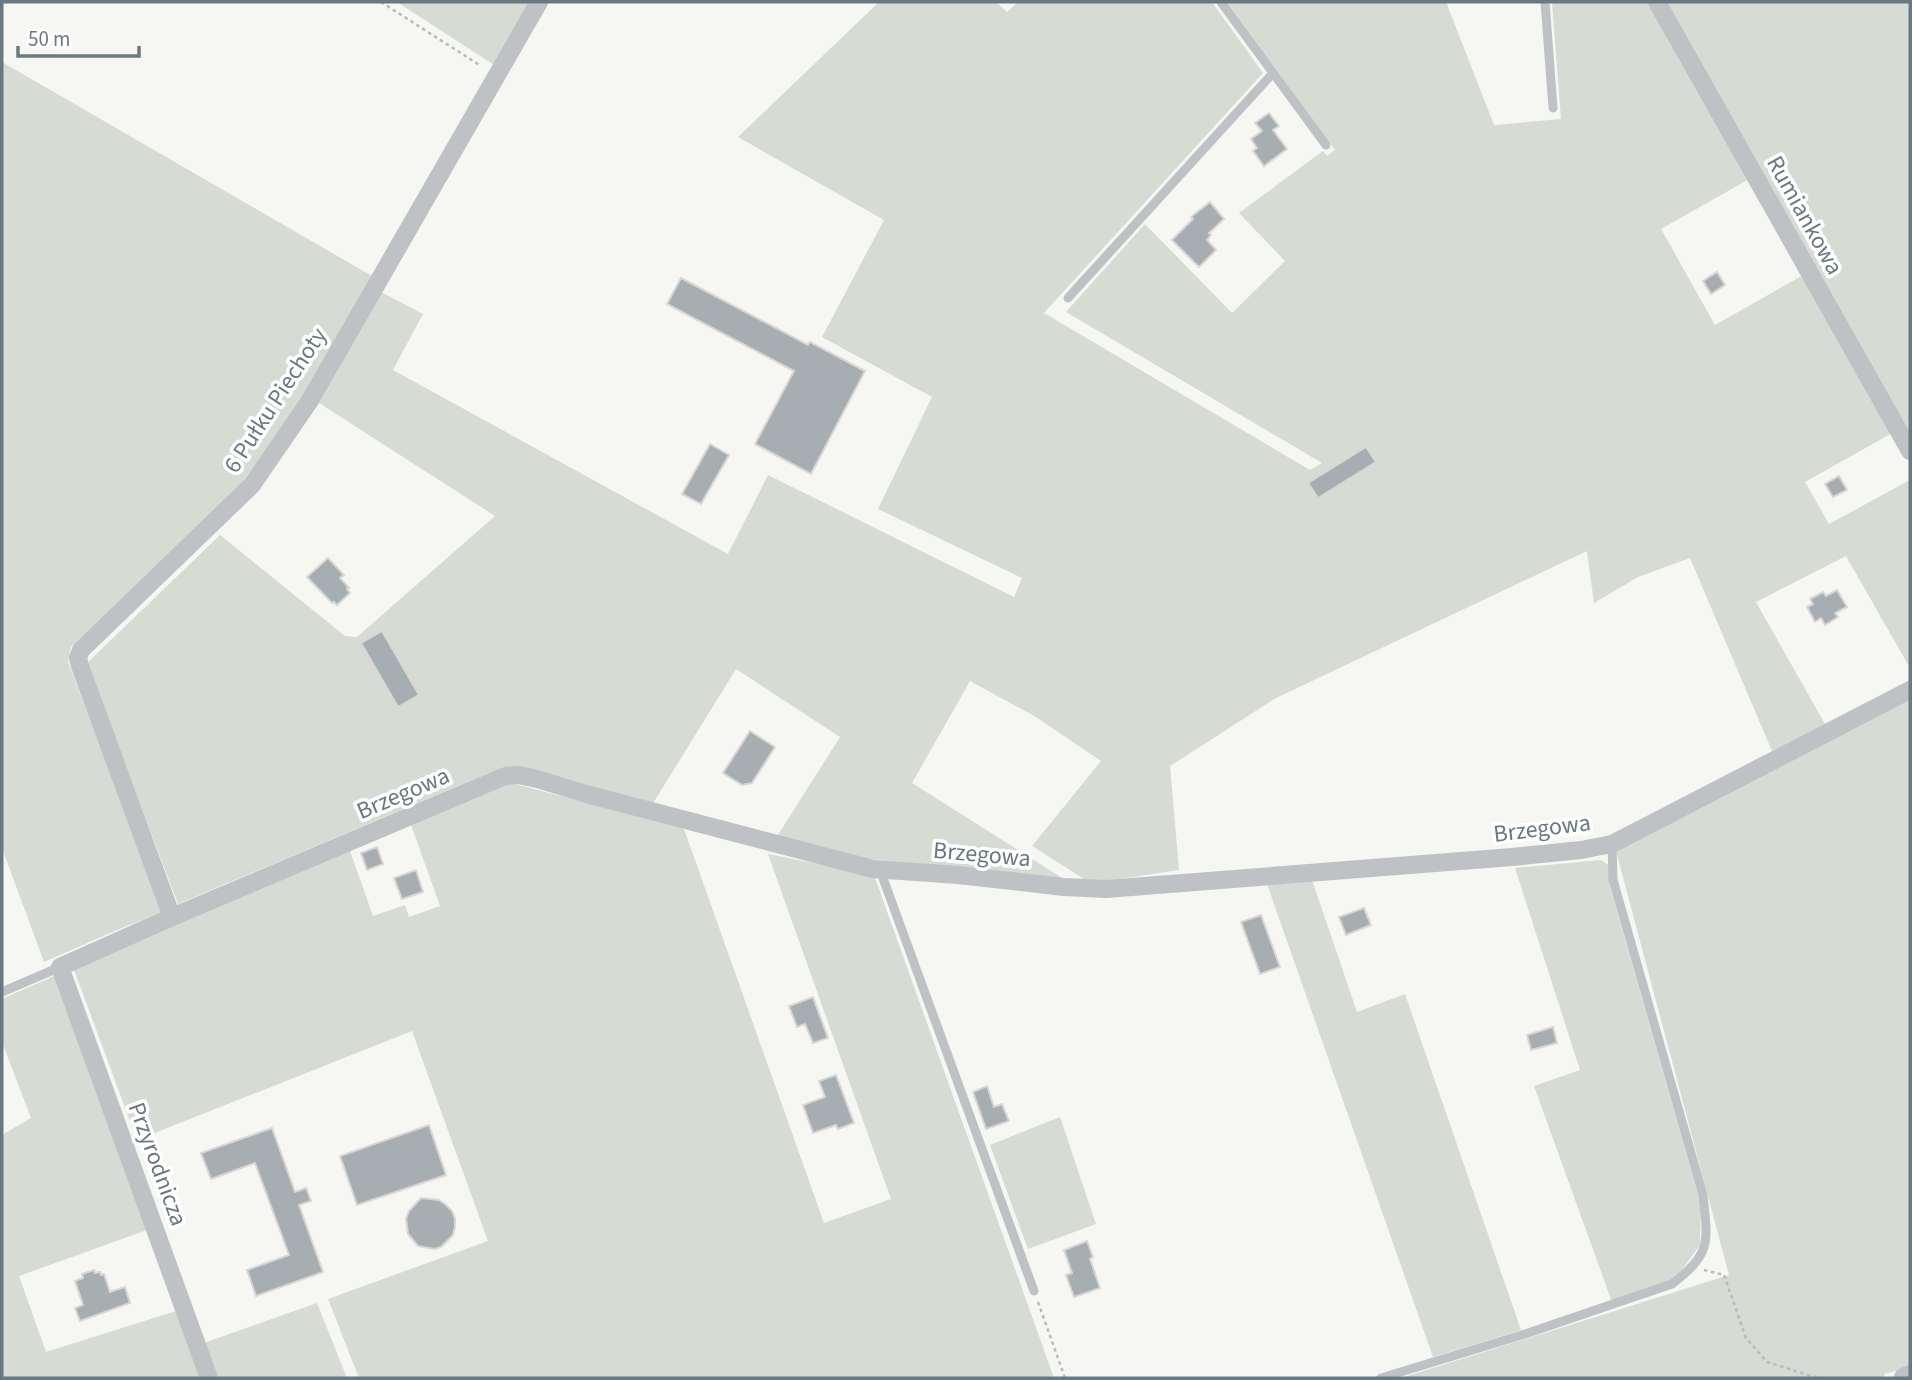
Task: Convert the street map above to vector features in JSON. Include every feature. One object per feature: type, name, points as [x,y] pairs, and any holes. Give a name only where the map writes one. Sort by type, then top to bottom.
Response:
[{"type":"street","name":"6 Pułku Piechoty","points":[[172,917],[80,666],[78,659],[81,650],[252,485],[309,402],[539,2]]},
{"type":"street","name":"Rumiankowa","points":[[1657,2],[1910,451]]},
{"type":"street","name":"Brzegowa","points":[[60,967],[505,776],[519,775],[537,779],[880,870],[1106,889],[1512,857],[1612,844],[1910,690]]},
{"type":"street","name":"Przyrodnicza","points":[[60,967],[209,1378]]},
{"type":"lane","points":[[1221,2],[1326,145]]},
{"type":"lane","points":[[1545,2],[1553,108]]},
{"type":"lane","points":[[1068,298],[1273,72]]},
{"type":"lane","points":[[1381,1378],[1528,1333],[1672,1284],[1691,1269],[1703,1254],[1706,1229],[1703,1195],[1613,880],[1612,844]]},
{"type":"lane","points":[[880,870],[1034,1291]]},
{"type":"lane","points":[[2,992],[60,967]]},
{"type":"path","points":[[381,2],[496,75]]},
{"type":"path","points":[[1691,1269],[1724,1275],[1746,1338],[1768,1362],[1811,1377],[1824,1378]]},
{"type":"path","points":[[1034,1291],[1065,1378]]},
{"type":"shaded area","points":[[397,2],[531,2],[494,65]]},
{"type":"shaded area","points":[[879,2],[996,2],[1007,12],[1018,2],[1212,2],[1263,73],[1044,313],[1310,470],[1322,463],[1066,312],[1145,224],[1232,313],[1285,261],[1239,213],[1323,151],[1327,156],[1335,150],[1227,2],[1446,2],[1494,125],[1561,119],[1552,2],[1652,2],[1751,178],[1661,229],[1715,325],[1805,274],[1894,432],[1805,482],[1829,524],[1910,480],[1910,668],[1846,556],[1756,602],[1825,724],[1772,751],[1690,558],[1638,577],[1594,603],[1587,551],[1276,698],[1170,766],[1179,870],[1099,882],[1087,881],[1032,846],[1101,761],[1036,717],[970,681],[912,783],[1067,881],[851,857],[776,838],[840,737],[736,669],[652,805],[503,767],[178,904],[87,663],[220,535],[345,636],[357,637],[495,516],[319,403],[381,292],[423,314],[393,370],[728,554],[768,475],[1014,597],[1022,578],[878,509],[932,397],[822,337],[884,220],[738,137]]},
{"type":"shaded area","points":[[1662,2],[1910,2],[1910,442]]},
{"type":"shaded area","points":[[2,62],[372,276],[289,423],[240,485],[71,647],[68,662],[164,911],[44,962],[2,848]]},
{"type":"shaded area","points":[[1910,700],[1910,1368],[1884,1374],[1885,1378],[1401,1378],[1729,1275],[1616,851]]},
{"type":"shaded area","points":[[508,782],[684,829],[824,1223],[891,1199],[768,854],[874,875],[1054,1378],[359,1378],[328,1299],[488,1241],[412,1031],[137,1140],[73,967],[349,848],[373,916],[405,905],[409,917],[440,906],[410,822]]},
{"type":"shaded area","points":[[1601,860],[1609,865],[1609,884],[1701,1205],[1700,1245],[1681,1271],[1669,1281],[1612,1302],[1534,1086],[1580,1070],[1515,868]]},
{"type":"shaded area","points":[[1312,880],[1357,1012],[1405,994],[1521,1330],[1433,1357],[1267,884]]},
{"type":"shaded area","points":[[54,976],[147,1230],[19,1276],[46,1352],[176,1311],[200,1378],[2,1378],[2,1135],[31,1118],[2,1042],[2,999]]},
{"type":"shaded area","points":[[1060,1117],[1096,1224],[1028,1249],[990,1145]]},
{"type":"shaded area","points":[[317,1303],[347,1378],[217,1378],[204,1343]]},
{"type":"building","points":[[1269,113],[1279,126],[1273,130],[1287,149],[1264,166],[1253,151],[1257,148],[1251,139],[1262,131],[1255,123]]},
{"type":"building","points":[[1210,202],[1224,219],[1209,233],[1211,235],[1207,240],[1216,250],[1199,267],[1172,240],[1193,219],[1191,217]]},
{"type":"building","points":[[1717,272],[1725,285],[1711,294],[1703,281]]},
{"type":"building","points":[[681,278],[808,345],[810,342],[865,371],[811,474],[755,444],[794,371],[667,304]]},
{"type":"building","points":[[710,444],[729,455],[701,504],[682,494]]},
{"type":"building","points":[[1366,447],[1376,462],[1318,498],[1308,483]]},
{"type":"building","points":[[1839,476],[1847,490],[1833,497],[1825,484]]},
{"type":"building","points":[[328,558],[344,575],[340,578],[350,593],[337,605],[307,577]]},
{"type":"building","points":[[1837,590],[1847,607],[1835,613],[1838,617],[1825,625],[1821,618],[1815,622],[1807,607],[1813,604],[1810,599],[1823,592],[1826,596]]},
{"type":"building","points":[[382,631],[419,695],[398,707],[361,643]]},
{"type":"building","points":[[750,731],[775,747],[752,783],[742,785],[723,773]]},
{"type":"building","points":[[377,847],[383,864],[367,870],[361,853]]},
{"type":"building","points":[[416,870],[423,892],[402,899],[394,878]]},
{"type":"building","points":[[1364,908],[1371,925],[1346,935],[1339,917]]},
{"type":"building","points":[[1261,915],[1280,967],[1260,974],[1241,922]]},
{"type":"building","points":[[813,997],[828,1038],[813,1043],[805,1024],[797,1027],[789,1006]]},
{"type":"building","points":[[1553,1027],[1557,1043],[1531,1050],[1527,1035]]},
{"type":"building","points":[[836,1075],[854,1123],[838,1129],[836,1125],[813,1133],[803,1105],[825,1097],[819,1081]]},
{"type":"building","points":[[987,1086],[994,1107],[1002,1104],[1009,1121],[986,1129],[973,1092]]},
{"type":"building","points":[[429,1125],[446,1175],[357,1205],[340,1156]]},
{"type":"building","points":[[272,1128],[295,1192],[306,1188],[311,1201],[299,1205],[323,1272],[256,1296],[247,1270],[289,1255],[255,1163],[211,1179],[201,1153]]},
{"type":"building","points":[[421,1198],[439,1200],[452,1211],[455,1219],[453,1235],[441,1247],[434,1249],[418,1246],[408,1234],[406,1219],[409,1211]]},
{"type":"building","points":[[1087,1241],[1100,1288],[1074,1297],[1066,1275],[1072,1273],[1064,1250]]},
{"type":"building","points":[[94,1270],[95,1273],[104,1274],[110,1292],[125,1287],[130,1303],[80,1321],[75,1308],[83,1305],[75,1281],[83,1278],[82,1274]]}]
